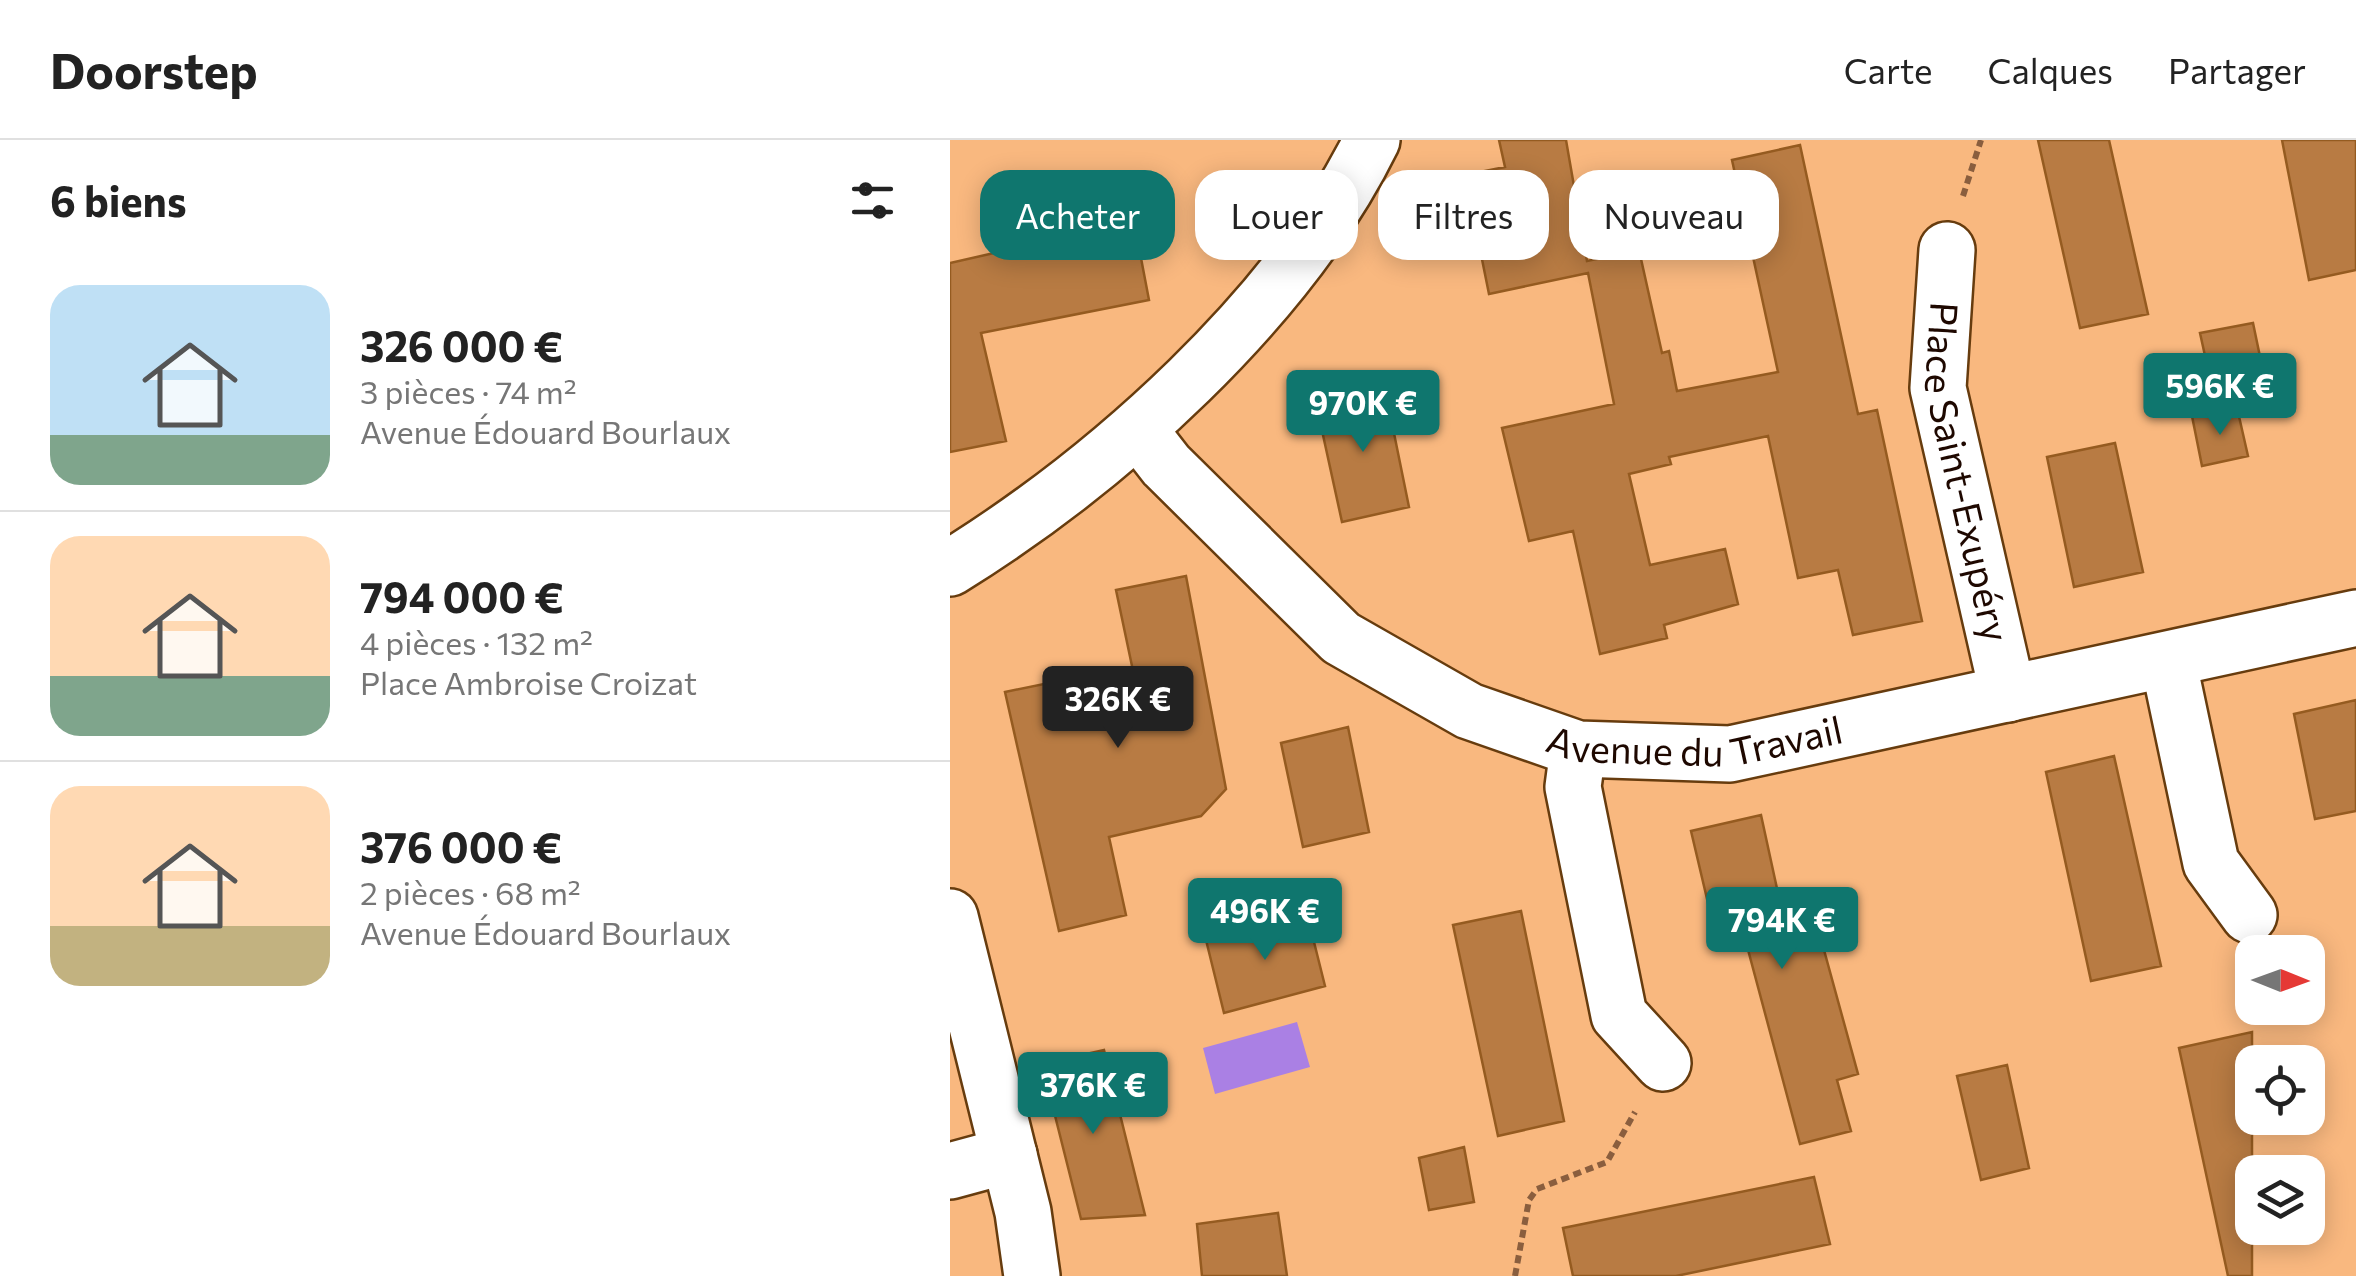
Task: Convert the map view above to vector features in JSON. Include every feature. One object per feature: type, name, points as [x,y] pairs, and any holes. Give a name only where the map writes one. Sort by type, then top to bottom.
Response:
[{"type":"street","points":[[950,568],[1138,430],[1211,358],[1300,254],[1372,140]]},
{"type":"street","name":"Place Saint-Exupéry","points":[[1947,250],[1938,388],[2008,694]]},
{"type":"street","name":"Avenue du Travail","points":[[1138,430],[1166,465],[1341,638],[1469,710],[1578,749],[1730,754],[2356,618]]},
{"type":"street","points":[[2168,660],[2210,863],[2250,915]]},
{"type":"street","points":[[1578,749],[1573,788],[1618,1015],[1662,1063]]},
{"type":"street","points":[[950,917],[1009,1155],[1032,1276]]},
{"type":"street","points":[[950,1171],[1009,1155]]},
{"type":"path","points":[[1515,1276],[1529,1200],[1547,1182],[1607,1162],[1662,1063]]},
{"type":"shaded area","points":[[1297,1022],[1310,1067],[1215,1094],[1203,1048]]},
{"type":"building","points":[[1499,140],[1566,140],[1571,170],[1569,260],[1641,260],[1662,353],[1669,351],[1677,391],[1778,372],[1754,260],[1779,260],[1779,170],[1734,170],[1732,160],[1800,145],[1858,414],[1877,410],[1922,621],[1853,635],[1838,570],[1798,578],[1768,436],[1669,457],[1671,464],[1629,474],[1650,565],[1725,549],[1738,604],[1664,625],[1667,638],[1600,654],[1573,531],[1529,541],[1502,428],[1614,404],[1588,273],[1489,294],[1482,260],[1549,260],[1549,170],[1490,170],[1505,167]]},
{"type":"building","points":[[2038,140],[2109,140],[2148,314],[2080,328]]},
{"type":"building","points":[[2282,140],[2356,140],[2356,270],[2309,280]]},
{"type":"building","points":[[980,256],[980,260],[1141,260],[1149,300],[981,333],[1006,441],[950,452],[950,263]]},
{"type":"building","points":[[2253,323],[2263,371],[2211,383],[2200,333]]},
{"type":"building","points":[[1385,389],[1409,507],[1342,522],[1316,403]]},
{"type":"building","points":[[2238,412],[2248,456],[2202,466],[2192,416]]},
{"type":"building","points":[[2115,443],[2143,572],[2074,587],[2047,457]]},
{"type":"building","points":[[1186,576],[1226,789],[1201,816],[1109,837],[1126,915],[1059,931],[1005,692],[1132,666],[1116,590]]},
{"type":"building","points":[[2356,700],[2356,811],[2315,819],[2294,714]]},
{"type":"building","points":[[1348,727],[1369,832],[1303,847],[1281,743]]},
{"type":"building","points":[[2114,756],[2161,966],[2091,981],[2046,772]]},
{"type":"building","points":[[1761,815],[1781,907],[1810,899],[1858,1074],[1837,1080],[1851,1131],[1800,1144],[1743,931],[1716,937],[1691,831]]},
{"type":"building","points":[[1521,911],[1564,1121],[1498,1136],[1453,925]]},
{"type":"building","points":[[1307,914],[1325,986],[1224,1013],[1206,940]]},
{"type":"building","points":[[2252,1032],[2252,1045],[2235,1045],[2235,1135],[2252,1135],[2252,1155],[2235,1155],[2235,1245],[2252,1245],[2252,1276],[2228,1276],[2179,1048]]},
{"type":"building","points":[[1104,1050],[1145,1215],[1081,1219],[1042,1064]]},
{"type":"building","points":[[2007,1065],[2029,1168],[1981,1180],[1957,1076]]},
{"type":"building","points":[[1464,1147],[1474,1202],[1429,1210],[1419,1158]]},
{"type":"building","points":[[1814,1177],[1830,1244],[1676,1276],[1573,1276],[1563,1228]]},
{"type":"building","points":[[1278,1213],[1287,1276],[1202,1276],[1197,1224]]}]
